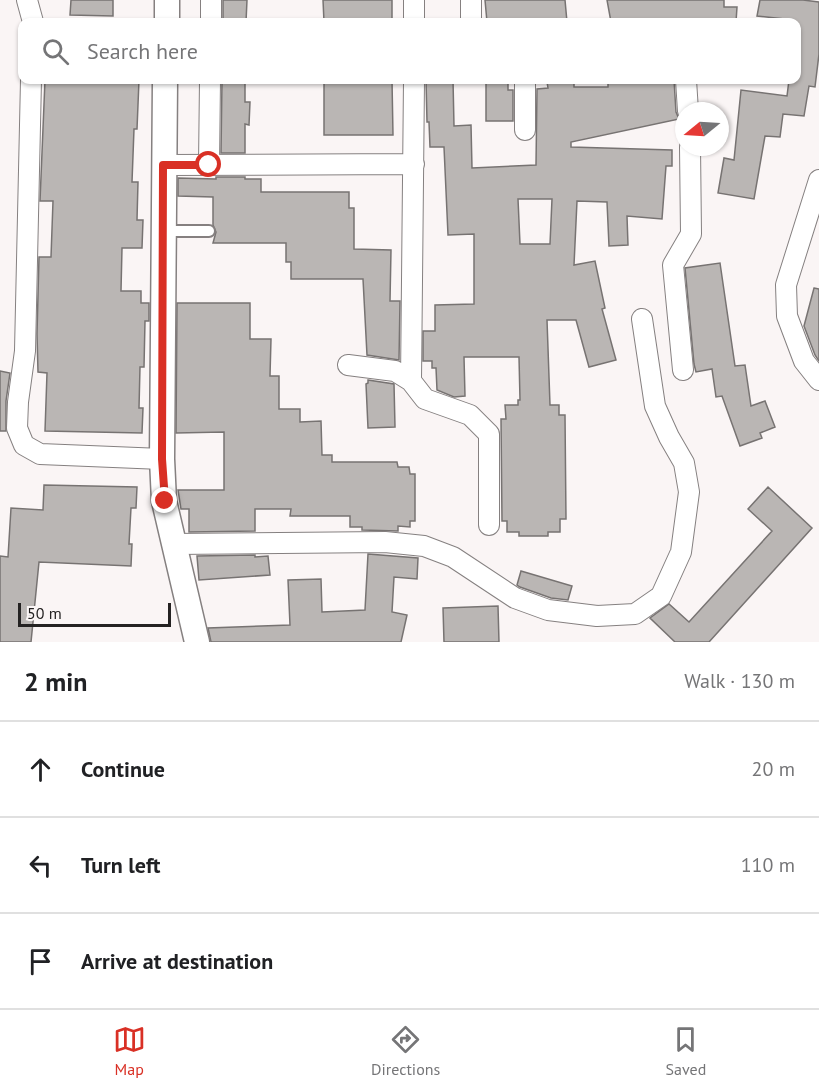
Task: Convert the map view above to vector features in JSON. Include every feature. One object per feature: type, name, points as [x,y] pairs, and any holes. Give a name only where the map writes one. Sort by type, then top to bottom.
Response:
[{"type":"street","points":[[27,0],[32,18]]},
{"type":"street","points":[[166,18],[167,0]]},
{"type":"street","points":[[211,0],[211,18]]},
{"type":"street","points":[[414,0],[414,18]]},
{"type":"street","points":[[471,0],[471,18]]},
{"type":"street","points":[[31,84],[25,351],[17,428],[24,445],[40,454],[162,459]]},
{"type":"street","points":[[165,84],[162,459],[165,501],[173,544],[197,642]]},
{"type":"street","points":[[209,165],[210,84]]},
{"type":"street","points":[[411,381],[414,84]]},
{"type":"street","points":[[525,84],[525,130]]},
{"type":"street","points":[[686,84],[687,102]]},
{"type":"street","points":[[683,370],[673,265],[691,234],[690,156]]},
{"type":"street","points":[[163,165],[414,164]]},
{"type":"street","points":[[819,180],[786,285],[787,316],[804,362],[819,381]]},
{"type":"street","points":[[173,544],[385,542],[424,546],[453,557],[515,598],[548,610],[597,616],[634,614],[661,596],[681,552],[689,492],[684,463],[655,406],[642,319]]},
{"type":"street","points":[[348,365],[395,371],[411,381],[425,399],[470,415],[489,434],[489,525]]},
{"type":"lane","points":[[163,231],[209,231]]},
{"type":"building","points":[[71,0],[113,0],[113,16],[70,15]]},
{"type":"building","points":[[223,0],[247,0],[246,18],[223,18]]},
{"type":"building","points":[[323,0],[392,0],[392,18],[324,18]]},
{"type":"building","points":[[485,0],[565,0],[567,18],[487,18]]},
{"type":"building","points":[[607,0],[724,0],[724,7],[737,7],[736,18],[610,18]]},
{"type":"building","points":[[760,0],[819,2],[819,54],[815,87],[809,86],[804,116],[783,114],[780,137],[765,136],[754,199],[718,193],[724,158],[734,160],[741,90],[787,96],[788,84],[801,84],[801,18],[757,16]]},
{"type":"building","points":[[45,84],[139,84],[132,182],[138,182],[137,220],[143,220],[142,248],[122,248],[121,291],[141,291],[141,303],[149,303],[149,321],[145,321],[144,367],[140,367],[139,408],[143,408],[142,433],[45,431],[47,373],[38,372],[39,257],[51,257],[53,201],[40,201]]},
{"type":"building","points":[[222,84],[245,84],[245,102],[250,102],[249,125],[245,124],[245,153],[221,153]]},
{"type":"building","points":[[324,84],[392,84],[393,135],[324,135]]},
{"type":"building","points":[[426,84],[453,84],[454,126],[471,125],[472,168],[536,165],[537,89],[548,88],[547,84],[608,87],[608,84],[674,84],[675,120],[571,142],[571,147],[672,150],[672,166],[666,166],[662,219],[627,216],[628,245],[609,246],[607,202],[577,201],[574,265],[595,261],[605,308],[602,309],[616,360],[589,367],[576,320],[547,320],[550,405],[559,405],[559,415],[565,415],[566,519],[560,519],[560,532],[548,532],[548,536],[519,536],[519,532],[507,532],[507,521],[502,521],[501,419],[506,419],[505,405],[518,405],[518,400],[520,400],[519,357],[464,357],[465,396],[454,397],[437,390],[436,368],[432,368],[432,361],[423,361],[423,331],[435,331],[435,305],[474,304],[474,234],[448,235],[444,147],[430,147]],"holes":[[[518,199],[552,199],[550,244],[520,244]]]},
{"type":"building","points":[[486,84],[508,84],[508,90],[513,90],[513,121],[486,121]]},
{"type":"building","points":[[216,177],[261,179],[261,192],[349,192],[349,208],[354,208],[354,249],[391,250],[390,301],[400,301],[399,360],[367,355],[363,279],[291,279],[291,262],[286,262],[286,243],[213,243],[216,232],[213,225],[213,197],[178,196],[178,178],[216,179]]},
{"type":"building","points":[[720,263],[735,366],[745,365],[751,406],[765,401],[775,427],[760,433],[762,438],[740,446],[722,396],[716,397],[712,369],[696,372],[694,364],[685,268]]},
{"type":"building","points":[[814,288],[819,289],[819,361],[804,326]]},
{"type":"building","points":[[177,303],[250,303],[250,339],[271,339],[270,376],[279,376],[279,409],[300,409],[300,422],[321,421],[322,455],[332,455],[332,462],[397,462],[398,467],[409,467],[410,474],[415,474],[415,521],[410,521],[410,527],[398,526],[398,531],[362,530],[362,527],[350,527],[350,516],[290,516],[291,509],[255,509],[255,531],[189,532],[189,509],[181,509],[178,490],[224,490],[224,432],[176,433]]},
{"type":"building","points":[[0,371],[10,373],[6,401],[6,431],[0,431]]},
{"type":"building","points":[[368,380],[394,384],[395,427],[368,428],[366,384]]},
{"type":"building","points":[[44,485],[137,487],[136,508],[131,508],[129,544],[132,544],[131,566],[39,562],[31,642],[0,642],[0,556],[8,557],[11,508],[43,510]]},
{"type":"building","points":[[768,487],[812,528],[709,642],[675,642],[650,618],[669,604],[689,622],[772,531],[748,509]]},
{"type":"building","points":[[368,554],[418,558],[417,579],[394,577],[392,612],[407,615],[401,642],[211,642],[208,628],[290,625],[288,580],[321,579],[322,612],[365,610]]},
{"type":"building","points":[[255,555],[255,557],[268,556],[270,575],[199,580],[197,556]]},
{"type":"building","points":[[521,571],[572,586],[568,600],[551,598],[520,587],[517,585]]},
{"type":"building","points":[[498,606],[499,642],[444,642],[443,608]]},
{"type":"route","points":[[165,501],[162,459],[163,165],[209,165]]}]
